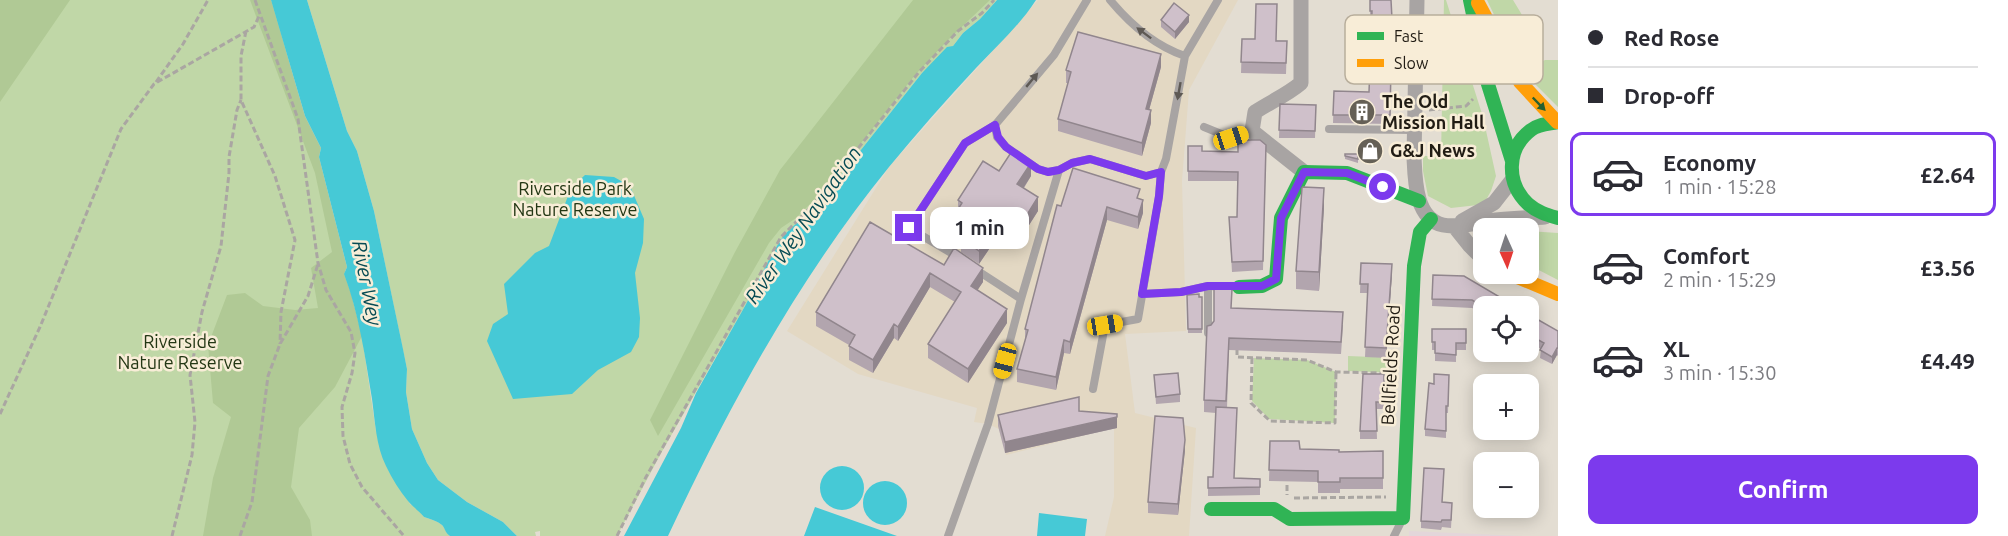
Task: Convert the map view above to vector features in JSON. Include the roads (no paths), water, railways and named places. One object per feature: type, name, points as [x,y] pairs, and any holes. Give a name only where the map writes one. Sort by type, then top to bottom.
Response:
[{"type":"street","points":[[1301,0],[1301,83],[1288,94],[1255,112],[1252,131],[1304,172],[1347,173],[1419,201]]},
{"type":"street","points":[[1417,0],[1417,15]]},
{"type":"street","points":[[1470,0],[1473,15]]},
{"type":"street","points":[[1477,0],[1485,15]]},
{"type":"street","points":[[1416,84],[1415,180],[1419,201],[1431,219],[1441,225],[1454,226],[1502,219],[1555,217]]},
{"type":"street","points":[[1488,84],[1512,161]]},
{"type":"street","points":[[1522,84],[1557,122],[1531,130],[1518,144],[1512,161],[1512,180],[1520,197],[1533,210],[1555,217]]},
{"type":"street","points":[[1239,288],[1262,286],[1276,279],[1281,218],[1304,172]]},
{"type":"street","points":[[1454,226],[1494,203],[1512,180]]},
{"type":"street","name":"Bellfields Road","points":[[1403,518],[1414,266],[1420,232],[1431,219]]},
{"type":"street","points":[[1454,226],[1473,249]]},
{"type":"street","points":[[1534,284],[1558,294]]},
{"type":"street","points":[[1211,509],[1274,509],[1290,519],[1403,518]]},
{"type":"lane","points":[[1022,299],[909,228],[965,143],[995,125],[1054,55],[1087,0]]},
{"type":"lane","points":[[1110,0],[1124,17],[1141,31],[1168,50],[1185,56]]},
{"type":"lane","points":[[1093,389],[1105,325],[1138,319],[1161,172],[1166,159],[1185,56],[1218,0]]},
{"type":"lane","points":[[995,125],[998,137],[1006,147],[1038,169],[1048,172],[1090,159],[1146,176],[1161,172]]},
{"type":"lane","points":[[1204,127],[1231,138],[1252,131]]},
{"type":"lane","points":[[1329,129],[1415,130]]},
{"type":"lane","points":[[948,536],[988,424],[1059,170]]},
{"type":"lane","points":[[1142,294],[1181,292],[1208,286],[1239,288]]},
{"type":"lane","points":[[1208,286],[1209,333]]},
{"type":"lane","points":[[1394,536],[1403,518]]},
{"type":"water","name":"River Wey","points":[[271,0],[307,0],[347,131],[357,151],[374,211],[407,369],[406,392],[412,429],[427,463],[438,480],[467,502],[503,522],[517,536],[450,536],[442,525],[424,517],[410,503],[396,485],[386,466],[378,442],[358,320],[344,274],[347,267],[319,157],[321,148],[305,116]]},
{"type":"water","name":"River Wey Navigation","points":[[997,0],[1036,0],[1016,27],[954,92],[900,154],[825,254],[767,345],[715,439],[668,536],[624,536],[681,428],[696,393],[784,235],[822,199],[922,73],[947,47],[953,46]]},
{"type":"water","points":[[585,175],[614,177],[630,186],[644,219],[643,243],[635,273],[640,318],[639,337],[631,352],[598,370],[572,394],[513,399],[487,341],[493,324],[508,314],[504,284],[535,253],[549,246],[571,188]]},
{"type":"water","points":[[842,466],[858,472],[864,488],[858,504],[842,510],[826,504],[820,488],[826,472]]},
{"type":"water","points":[[885,481],[901,487],[907,503],[901,519],[885,525],[869,519],[863,503],[869,487]]},
{"type":"water","points":[[815,507],[897,536],[804,536]]},
{"type":"water","points":[[1039,513],[1087,519],[1085,536],[1037,536]]},
{"type":"place","name":"The Old Mission Hall","points":[[1362,112]]},
{"type":"place","name":"G&J News","points":[[1370,151]]},
{"type":"park label","name":"Riverside Park Nature Reserve","points":[[575,199]]},
{"type":"park label","name":"Riverside Nature Reserve","points":[[180,352]]}]
